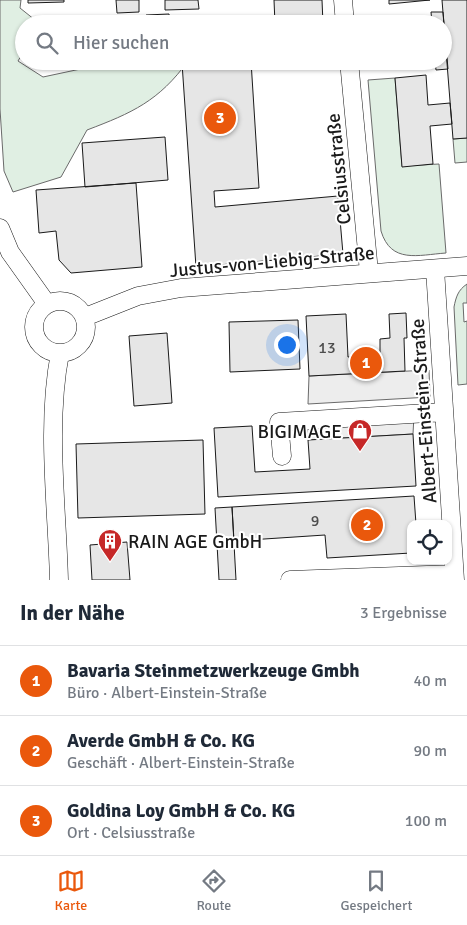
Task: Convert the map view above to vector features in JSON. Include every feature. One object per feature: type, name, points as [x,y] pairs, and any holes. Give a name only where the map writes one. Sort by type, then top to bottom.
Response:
[{"type":"street","points":[[343,0],[344,15]]},
{"type":"street","name":"Celsiusstraße","points":[[350,70],[369,272]]},
{"type":"street","points":[[0,228],[10,252],[47,304]]},
{"type":"street","name":"Justus-von-Liebig-Straße","points":[[85,317],[138,296],[181,288],[369,272],[467,266]]},
{"type":"street","name":"Albert-Einstein-Straße","points":[[435,269],[454,577]]},
{"type":"street","points":[[62,300],[69,302],[76,305],[85,317],[86,326],[82,342],[68,352],[60,353],[44,347],[35,333],[36,317],[47,304],[62,300]]},
{"type":"street","points":[[59,580],[53,416],[54,381],[60,353]]},
{"type":"street","points":[[282,456],[279,422],[444,412]]},
{"type":"street","points":[[290,580],[454,577]]},
{"type":"green space","points":[[0,0],[21,0],[20,8],[29,15],[15,15],[15,70],[32,70],[43,77],[76,70],[181,70],[166,86],[144,104],[118,118],[87,130],[61,177],[13,192],[4,171],[0,109]]},
{"type":"green space","points":[[395,78],[402,166],[439,164],[446,253],[416,256],[399,253],[391,249],[381,231],[368,80]]},
{"type":"green space","points":[[467,138],[467,162],[455,163],[453,139]]},
{"type":"green space","points":[[467,284],[467,303],[463,303],[464,322],[467,321],[467,384],[458,385],[454,307],[458,294]]},
{"type":"shaded area","points":[[429,370],[430,397],[308,404],[309,376]]},
{"type":"shaded area","points":[[414,415],[413,434],[308,440],[307,420]]},
{"type":"building","points":[[28,0],[64,0],[64,2],[28,3]]},
{"type":"building","points":[[116,0],[139,0],[139,12],[117,13]]},
{"type":"building","points":[[165,0],[198,0],[199,9],[165,10]]},
{"type":"building","points":[[274,0],[322,0],[323,15],[275,15]]},
{"type":"building","points":[[389,0],[430,0],[389,4]]},
{"type":"building","points":[[442,0],[467,0],[467,138],[453,139],[448,70],[452,70],[452,15],[443,15]]},
{"type":"building","points":[[431,12],[443,12],[443,15],[431,15]]},
{"type":"building","points":[[182,70],[252,70],[259,188],[214,191],[215,207],[338,196],[343,254],[196,267]]},
{"type":"building","points":[[426,75],[428,105],[450,103],[452,124],[430,126],[433,164],[402,167],[395,78]]},
{"type":"building","points":[[165,137],[168,180],[85,187],[82,143]]},
{"type":"building","points":[[136,183],[142,267],[71,273],[59,260],[56,231],[39,233],[36,190]]},
{"type":"building","points":[[406,313],[407,338],[404,338],[405,371],[309,376],[306,316],[346,314],[348,357],[380,356],[380,339],[390,338],[389,314]]},
{"type":"building","points":[[298,320],[300,369],[230,372],[229,322]]},
{"type":"building","points":[[167,333],[172,403],[134,406],[129,336]]},
{"type":"building","points":[[252,426],[255,472],[310,469],[308,440],[413,434],[416,486],[218,497],[214,428]]},
{"type":"building","points":[[203,440],[205,514],[78,518],[76,444]]},
{"type":"building","points":[[414,496],[416,520],[407,520],[407,553],[327,558],[325,535],[234,541],[232,507]]},
{"type":"building","points":[[232,507],[236,580],[219,580],[215,508]]},
{"type":"building","name":"RAIN AGE GmbH","points":[[127,542],[130,580],[92,580],[90,545]]},
{"type":"place","name":"Goldina Loy GmbH & Co. KG","points":[[220,118]]},
{"type":"place","name":"Bavaria Steinmetzwerkzeuge Gmbh","points":[[366,363]]},
{"type":"place","name":"BIGIMAGE","points":[[360,452]]},
{"type":"place","name":"Averde GmbH & Co. KG","points":[[367,525]]},
{"type":"place","name":"RAIN AGE GmbH","points":[[110,562]]}]
